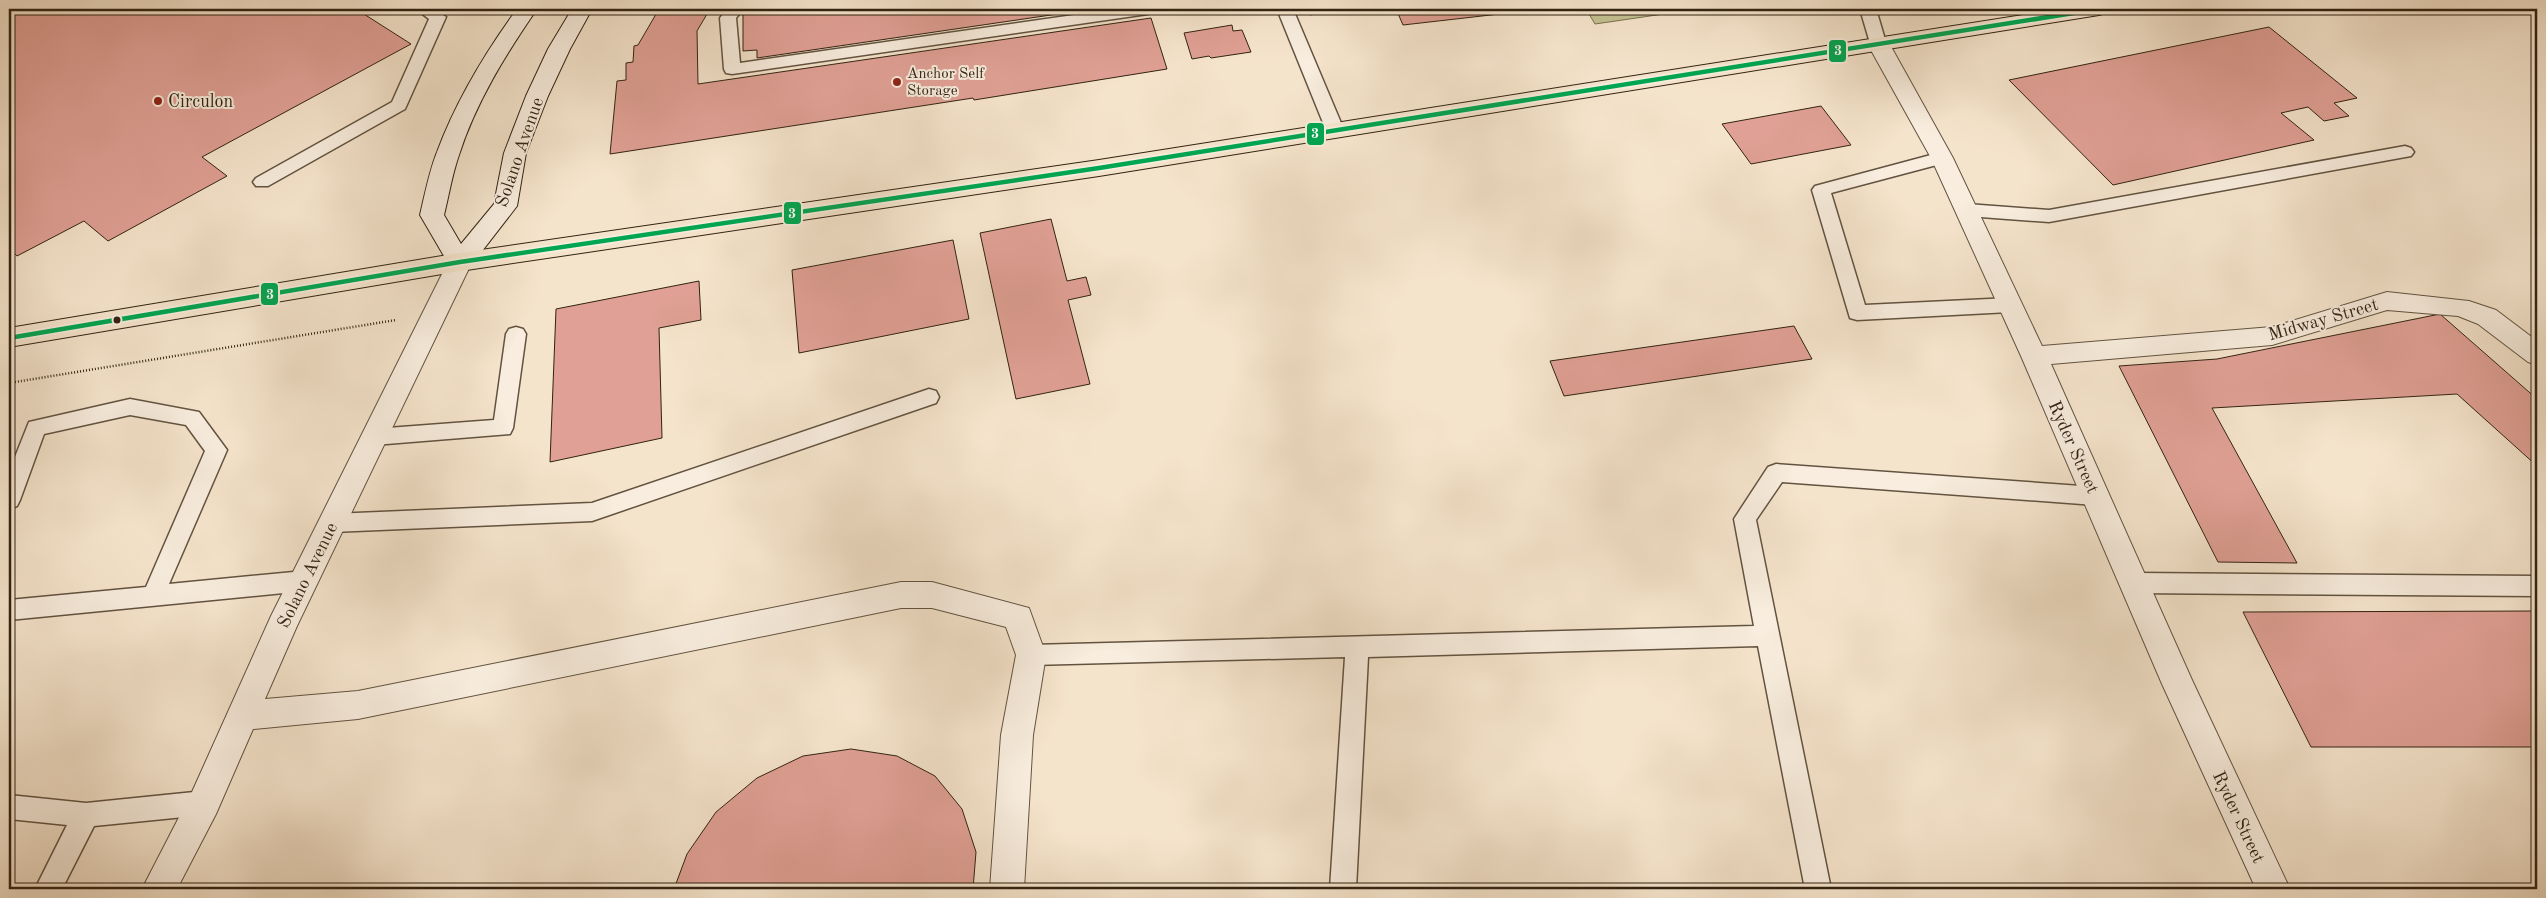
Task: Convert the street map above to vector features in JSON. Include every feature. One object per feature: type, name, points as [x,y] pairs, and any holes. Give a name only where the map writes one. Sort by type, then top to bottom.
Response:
[{"type":"main road","points":[[9,338],[460,262],[1099,168],[2099,9]]},
{"type":"street","points":[[460,262],[432,215],[448,153],[474,95],[502,46],[527,9]]},
{"type":"street","name":"Solano Avenue","points":[[159,889],[204,804],[304,581],[460,262],[505,206],[515,153],[534,104],[559,49],[582,9]]},
{"type":"street","name":"Ryder Street","points":[[1878,43],[1942,158],[1967,210],[2273,889]]},
{"type":"street","name":"Midway Street","points":[[2034,356],[2272,336],[2386,301],[2460,307],[2487,317],[2537,356]]},
{"type":"street","points":[[244,716],[358,705],[901,594],[932,595],[1018,617],[1031,655],[1017,735],[1007,889]]},
{"type":"lane","points":[[262,182],[400,104],[438,17],[424,9]]},
{"type":"lane","points":[[734,9],[728,18],[732,70],[1148,9]]},
{"type":"lane","points":[[1285,9],[1335,130]]},
{"type":"lane","name":"Ryder Street","points":[[1868,9],[1878,43]]},
{"type":"lane","points":[[1967,210],[2049,216],[2405,152]]},
{"type":"lane","points":[[1942,158],[1821,190],[1857,313],[2010,305]]},
{"type":"lane","points":[[374,437],[503,428],[516,334]]},
{"type":"lane","points":[[332,523],[592,512],[929,397]]},
{"type":"lane","points":[[9,500],[36,428],[130,407],[192,418],[216,450],[153,596]]},
{"type":"lane","points":[[1818,889],[1745,519],[1776,473],[2096,496]]},
{"type":"lane","points":[[9,610],[304,581]]},
{"type":"lane","points":[[2134,583],[2537,586]]},
{"type":"lane","points":[[1031,655],[1768,636]]},
{"type":"lane","points":[[1343,889],[1357,647]]},
{"type":"lane","points":[[9,807],[86,816],[204,804]]},
{"type":"lane","points":[[48,889],[86,816]]},
{"type":"path","points":[[9,384],[436,313]]},
{"type":"shaded area","points":[[1586,9],[1698,9],[1595,24]]},
{"type":"building","name":"Circulon","points":[[9,9],[356,9],[411,44],[202,157],[227,176],[108,241],[84,221],[17,256],[9,248]]},
{"type":"building","name":"Anchor Self Storage","points":[[659,9],[710,9],[697,31],[698,84],[1151,18],[1167,69],[974,100],[973,98],[610,154],[617,81],[626,80],[626,63],[633,62],[634,46],[638,45]]},
{"type":"building","name":"Anchor Self Storage","points":[[751,9],[1092,9],[757,58],[757,50],[743,51],[743,11]]},
{"type":"building","points":[[1307,9],[1338,9],[1310,15]]},
{"type":"building","points":[[1396,9],[1516,9],[1517,12],[1403,25]]},
{"type":"building","points":[[1232,25],[1233,31],[1242,30],[1251,52],[1192,59],[1184,33]]},
{"type":"building","points":[[2269,27],[2357,98],[2334,103],[2349,116],[2324,121],[2308,107],[2281,113],[2314,140],[2113,185],[2009,80]]},
{"type":"building","points":[[1821,106],[1851,145],[1751,164],[1722,124]]},
{"type":"building","points":[[1051,219],[1067,281],[1086,277],[1091,295],[1068,300],[1090,384],[1016,399],[980,233]]},
{"type":"building","points":[[953,240],[969,319],[799,353],[792,270]]},
{"type":"building","points":[[699,281],[701,320],[659,328],[662,438],[550,462],[556,309]]},
{"type":"building","points":[[2440,314],[2537,399],[2537,466],[2457,394],[2212,408],[2297,563],[2218,562],[2119,366],[2217,359]]},
{"type":"building","points":[[1794,326],[1812,359],[1564,396],[1550,361]]},
{"type":"building","points":[[2537,611],[2537,747],[2311,747],[2243,612]]},
{"type":"building","points":[[851,749],[897,756],[935,776],[962,809],[976,852],[973,889],[674,889],[687,854],[716,812],[757,778],[803,756]]},
{"type":"transit line","name":"3","points":[[9,338],[460,262],[1099,168],[2099,9]]},
{"type":"place","name":"Anchor Self Storage","points":[[897,82]]},
{"type":"place","name":"Circulon","points":[[158,101]]}]
